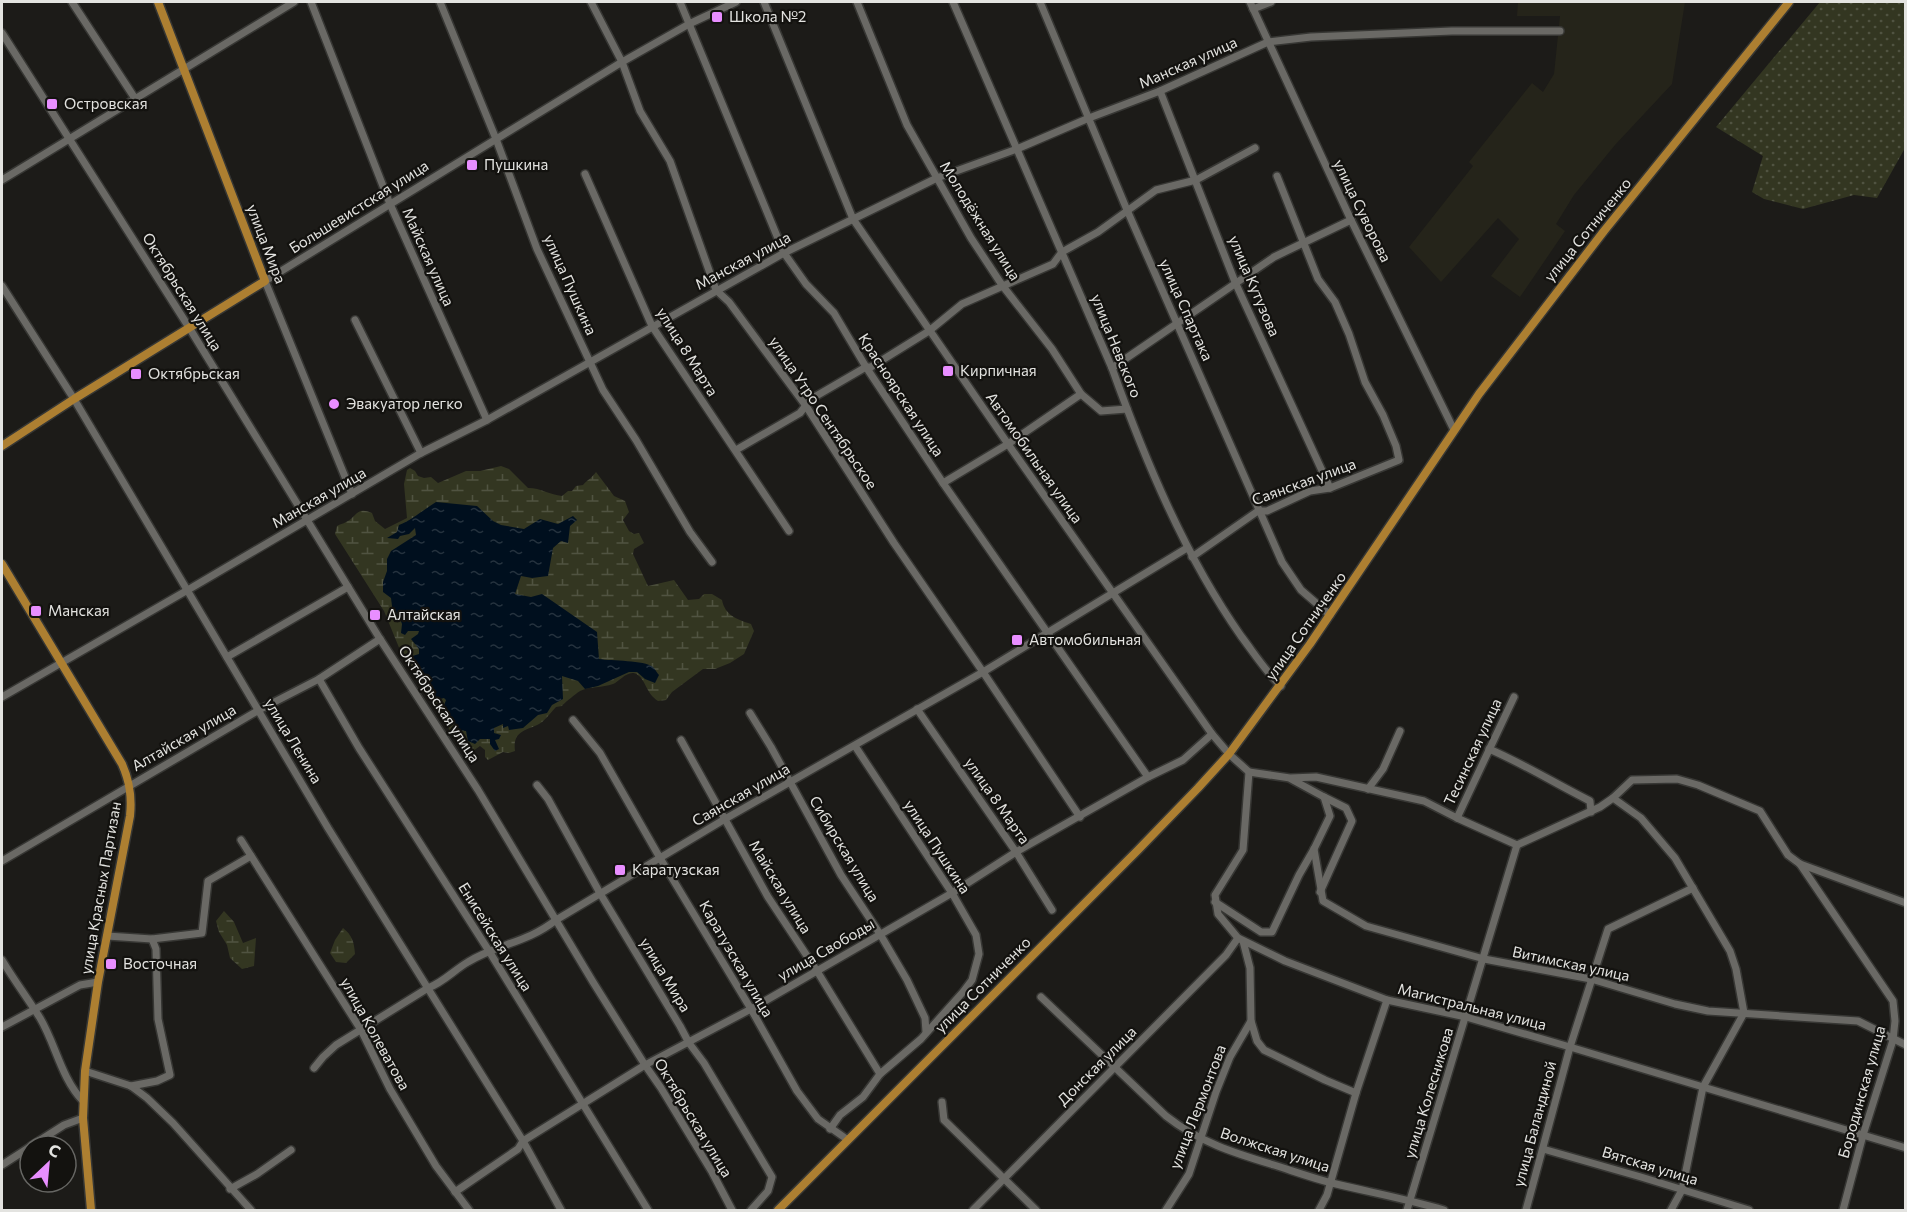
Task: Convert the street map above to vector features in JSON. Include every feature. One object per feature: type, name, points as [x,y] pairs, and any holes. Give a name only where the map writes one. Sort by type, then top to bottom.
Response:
[{"type":"main road","name":"улица Мира","points":[[159,2],[265,281]]},
{"type":"main road","name":"улица Сотниченко","points":[[778,1210],[1138,850],[1229,754],[1281,686],[1454,430],[1500,367],[1590,249],[1789,2]]},
{"type":"main road","name":"Большевистская улица","points":[[2,446],[265,281]]},
{"type":"main road","name":"улица Красных Партизан","points":[[2,564],[122,764],[130,784],[130,816],[98,982],[82,1101],[91,1210]]},
{"type":"street","points":[[72,2],[136,100]]},
{"type":"street","points":[[2,180],[294,2]]},
{"type":"street","name":"Майская улица","points":[[311,2],[390,204],[487,420]]},
{"type":"street","name":"улица Пушкина","points":[[440,2],[496,139],[537,249],[589,362],[603,390],[636,440],[690,531],[712,562]]},
{"type":"street","name":"улица Утро Сентябрьское","points":[[591,2],[622,62],[640,111],[669,161],[716,290],[729,302],[806,406],[894,543],[1080,817]]},
{"type":"street","name":"Красноярская улица","points":[[680,2],[784,254],[807,284],[834,313],[866,367],[943,483],[1148,777]]},
{"type":"street","name":"Большевистская улица","points":[[265,281],[622,62],[689,24],[736,2]]},
{"type":"street","name":"Автомобильная улица","points":[[764,2],[853,219],[1112,592],[1212,734],[1229,754]]},
{"type":"street","name":"Молодёжная улица","points":[[857,2],[908,124],[971,238],[1002,285],[1052,349],[1081,394],[1101,411],[1127,408]]},
{"type":"street","name":"улица Невского","points":[[953,2],[1112,368],[1187,548],[1232,623],[1270,676],[1281,686]]},
{"type":"street","name":"улица Спартака","points":[[1040,2],[1127,210],[1282,562],[1301,590],[1330,615]]},
{"type":"street","name":"улица Суворова","points":[[1250,2],[1351,220],[1454,430]]},
{"type":"street","points":[[1253,9],[1271,2]]},
{"type":"street","name":"Манская улица","points":[[2,697],[421,453],[487,420],[716,290],[937,178],[1017,149],[1160,91],[1268,42],[1311,37],[1417,33],[1502,30],[1560,31]]},
{"type":"street","name":"Октябрьская улица","points":[[2,33],[190,329],[380,639],[478,790],[712,1172],[732,1210]]},
{"type":"street","name":"улица Кутузова","points":[[1160,91],[1235,282],[1330,488]]},
{"type":"street","points":[[736,450],[800,413],[811,399],[866,367],[871,367],[929,331],[962,304],[1053,264],[1062,252],[1098,232],[1156,190],[1196,180],[1255,148]]},
{"type":"street","name":"улица 8 Марта","points":[[585,174],[652,326],[789,531]]},
{"type":"street","points":[[1277,176],[1304,243]]},
{"type":"street","points":[[1112,368],[1274,257],[1351,220]]},
{"type":"street","name":"Саянская улица","points":[[1192,557],[1258,511],[1267,511],[1310,491],[1330,488],[1399,460],[1396,446],[1383,415],[1365,382],[1349,334],[1335,302],[1318,279],[1304,243]]},
{"type":"street","name":"улица Мира","points":[[265,281],[352,494]]},
{"type":"street","name":"улица Ленина","points":[[2,286],[74,399],[328,828],[523,1141],[561,1210]]},
{"type":"street","points":[[355,320],[421,453]]},
{"type":"street","points":[[943,483],[1008,444],[1081,394]]},
{"type":"street","name":"Саянская улица","points":[[314,1068],[336,1045],[428,988],[439,984],[466,963],[489,951],[508,946],[542,931],[556,920],[725,819],[983,672],[1187,548]]},
{"type":"street","points":[[227,657],[348,587]]},
{"type":"street","name":"Алтайская улица","points":[[2,861],[130,784],[259,710],[319,679],[380,639]]},
{"type":"street","name":"Енисейская улица","points":[[319,679],[359,748],[489,951],[648,1210]]},
{"type":"street","name":"Тесинская улица","points":[[1456,818],[1514,697]]},
{"type":"street","name":"улица 8 Марта","points":[[917,709],[1016,852],[1052,910]]},
{"type":"street","name":"Сибирская улица","points":[[750,713],[841,875],[907,980],[926,1018],[926,1032]]},
{"type":"street","name":"Каратузская улица","points":[[573,720],[600,753],[797,1091],[818,1119],[848,1140]]},
{"type":"street","points":[[1368,789],[1383,769],[1400,731]]},
{"type":"street","name":"улица Свободы","points":[[455,1192],[518,1149],[523,1141],[645,1065],[751,1009],[952,893],[1016,852],[1148,777],[1183,760],[1212,734]]},
{"type":"street","name":"Майская улица","points":[[681,740],[768,897],[817,971],[880,1074]]},
{"type":"street","name":"улица Пушкина","points":[[855,746],[952,893],[976,935],[979,954],[972,980],[926,1032]]},
{"type":"street","points":[[1489,749],[1517,761],[1590,801],[1591,812]]},
{"type":"street","points":[[1229,754],[1249,772],[1290,778],[1316,777],[1424,801],[1517,845]]},
{"type":"street","points":[[1249,772],[1243,850],[1215,895],[1215,902],[1261,932],[1272,932],[1330,816],[1324,797]]},
{"type":"street","points":[[1290,778],[1346,808],[1352,821],[1320,892]]},
{"type":"street","name":"Бородинская улица","points":[[1517,845],[1591,812],[1613,798],[1632,780],[1677,779],[1698,785],[1760,812],[1788,855],[1800,864],[1893,1001],[1895,1021],[1893,1040],[1842,1210]]},
{"type":"street","name":"улица Мира","points":[[537,785],[548,799],[601,895],[772,1178],[768,1191],[751,1210]]},
{"type":"street","points":[[1613,798],[1641,818],[1675,858],[1730,951],[1736,969],[1744,1013],[1703,1087],[1682,1190],[1671,1210]]},
{"type":"street","name":"улица Колеватова","points":[[241,840],[361,1030],[390,1089],[436,1166],[469,1210]]},
{"type":"street","name":"улица Колесникова","points":[[1407,1210],[1517,845]]},
{"type":"street","points":[[1314,849],[1320,892]]},
{"type":"street","points":[[107,936],[152,939],[202,933],[208,881],[251,856]]},
{"type":"street","points":[[1800,864],[1905,903]]},
{"type":"street","name":"улица Баландиной","points":[[1526,1210],[1570,1047],[1608,929],[1693,888]]},
{"type":"street","name":"Витимская улица","points":[[1320,892],[1323,901],[1366,926],[1484,959],[1591,979],[1708,1011],[1858,1021],[1905,1045]]},
{"type":"street","name":"Магистральная улица","points":[[1215,902],[1218,914],[1240,939],[1286,961],[1387,999],[1466,1017],[1570,1047],[1905,1149]]},
{"type":"street","points":[[131,1086],[157,1081],[170,1075],[158,1019],[156,949],[152,939]]},
{"type":"street","points":[[1240,939],[1250,968],[1251,1021],[1257,1041],[1264,1050],[1356,1093]]},
{"type":"street","name":"Донская улица","points":[[973,1210],[1240,939]]},
{"type":"street","points":[[2,960],[40,1018],[57,1051],[72,1089],[82,1101]]},
{"type":"street","points":[[2,1027],[80,985],[98,982]]},
{"type":"street","name":"Волжская улица","points":[[1041,997],[1166,1116],[1200,1138],[1224,1150],[1331,1183],[1410,1200],[1444,1210]]},
{"type":"street","points":[[1319,1210],[1331,1183],[1356,1093],[1387,999]]},
{"type":"street","name":"улица Лермонтова","points":[[1166,1210],[1189,1174],[1230,1057],[1251,1021]]},
{"type":"street","points":[[830,1129],[840,1115],[863,1096],[880,1074],[926,1032]]},
{"type":"street","points":[[85,1071],[131,1086],[147,1098],[173,1123],[248,1210]]},
{"type":"street","points":[[942,1102],[944,1120],[1036,1210]]},
{"type":"street","points":[[50,1134],[64,1125],[83,1118]]},
{"type":"street","name":"Вятская улица","points":[[1543,1149],[1749,1210]]},
{"type":"street","points":[[230,1189],[257,1174],[291,1150]]},
{"type":"street","points":[[2,1165],[18,1155]]},
{"type":"shaded area","points":[[1518,2],[1685,2],[1672,84],[1615,145],[1574,195],[1556,224],[1565,231],[1520,297],[1491,276],[1519,239],[1498,218],[1441,282],[1409,247],[1473,166],[1469,162],[1532,83],[1543,92],[1554,74],[1560,16],[1517,16]]},
{"type":"green space","points":[[1820,2],[1905,2],[1905,148],[1877,198],[1854,195],[1803,209],[1764,199],[1752,192],[1763,156],[1716,127]]},
{"type":"green space","points":[[501,466],[509,469],[528,488],[562,496],[576,486],[583,485],[596,472],[614,496],[625,501],[629,512],[623,520],[629,531],[634,534],[639,533],[644,543],[634,549],[633,554],[648,586],[674,580],[688,600],[699,599],[704,594],[712,594],[722,600],[729,613],[751,624],[754,631],[744,654],[715,669],[703,669],[672,692],[666,700],[658,701],[654,698],[635,673],[628,674],[613,684],[580,691],[562,706],[556,707],[542,722],[519,734],[516,738],[515,751],[503,752],[488,760],[485,757],[485,750],[480,746],[473,751],[459,745],[400,650],[384,611],[335,534],[337,526],[350,520],[360,511],[372,513],[375,521],[385,529],[407,518],[404,484],[407,470],[410,468],[418,476],[431,477],[438,483],[466,471],[480,471]]},
{"type":"green space","points":[[224,911],[234,922],[243,943],[256,938],[254,966],[242,969],[230,958],[216,921]]},
{"type":"green space","points":[[343,928],[352,939],[355,954],[346,963],[336,962],[330,953]]},
{"type":"water","points":[[436,502],[477,506],[493,521],[501,525],[524,529],[540,519],[558,524],[573,516],[577,520],[570,526],[568,543],[561,541],[553,548],[548,576],[532,578],[521,576],[515,594],[531,597],[542,594],[597,632],[599,659],[649,665],[659,675],[655,683],[645,679],[637,672],[629,672],[598,686],[585,689],[578,681],[562,676],[563,699],[552,705],[547,713],[538,715],[523,728],[509,730],[508,726],[503,728],[503,724],[494,728],[494,733],[501,735],[495,740],[499,749],[495,751],[490,744],[490,739],[480,739],[475,744],[468,741],[466,731],[457,730],[453,719],[449,720],[442,711],[446,700],[444,698],[436,700],[409,657],[419,654],[419,649],[411,639],[419,631],[408,631],[405,635],[401,633],[402,624],[399,616],[393,614],[391,598],[383,592],[387,559],[391,551],[416,535],[415,528],[398,539],[387,538],[397,532],[399,525]]},
{"type":"place","name":"Школа №2","points":[[717,17]]},
{"type":"place","name":"Островская","points":[[52,104]]},
{"type":"place","name":"Пушкина","points":[[472,165]]},
{"type":"place","name":"Кирпичная","points":[[948,371]]},
{"type":"place","name":"Октябрьская","points":[[136,374]]},
{"type":"place","name":"Эвакуатор легко","points":[[334,404]]},
{"type":"place","name":"Манская","points":[[36,611]]},
{"type":"place","name":"Алтайская","points":[[375,615]]},
{"type":"place","name":"Автомобильная","points":[[1017,640]]},
{"type":"place","name":"Каратузская","points":[[620,870]]},
{"type":"place","name":"Восточная","points":[[111,964]]}]
